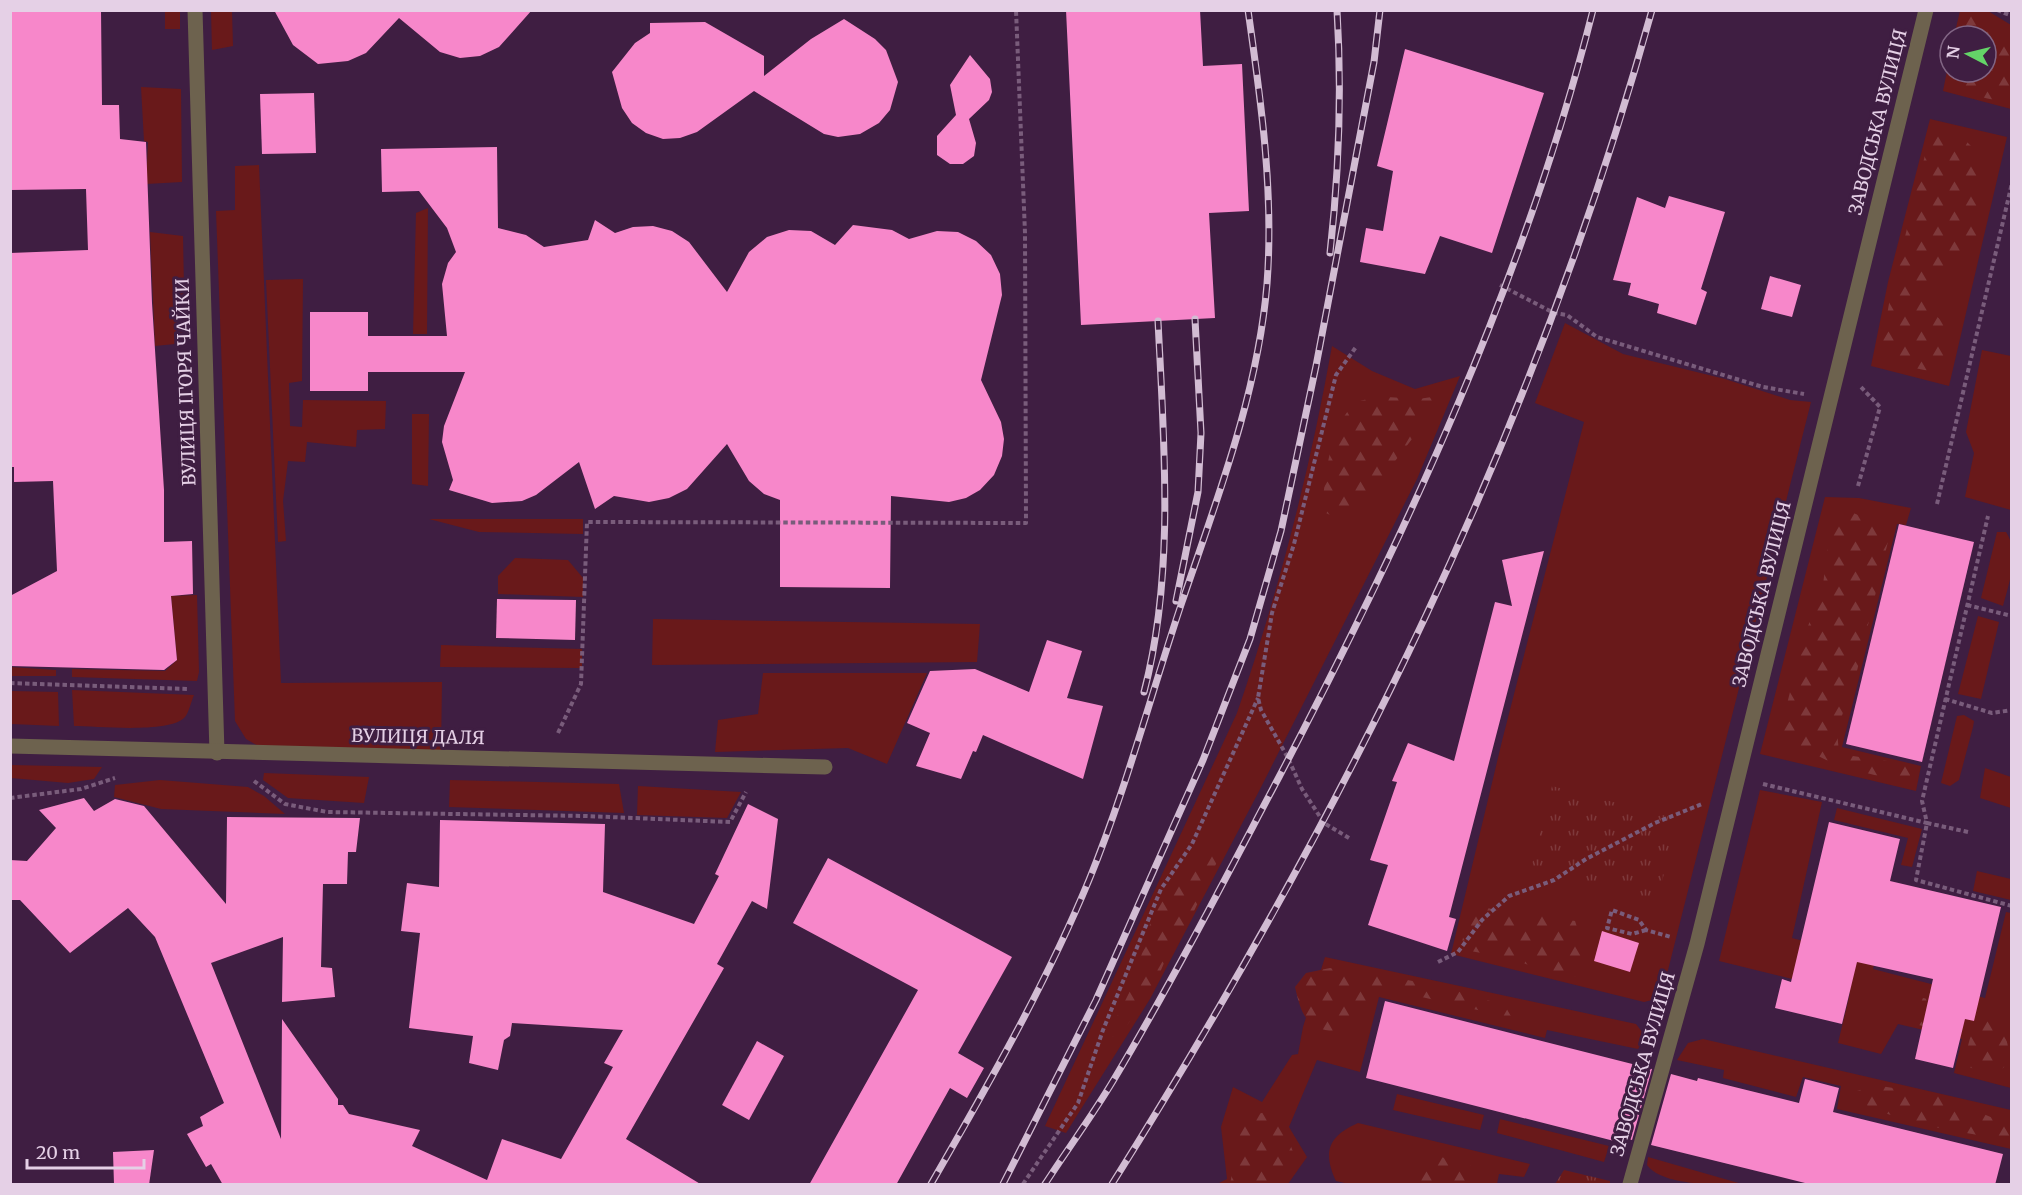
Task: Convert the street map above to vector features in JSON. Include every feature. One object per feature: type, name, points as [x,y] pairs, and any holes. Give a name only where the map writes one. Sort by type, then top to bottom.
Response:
[{"type":"street","name":"ВУЛИЦЯ ІГОРЯ ЧАЙКИ","points":[[195,10],[217,753]]},
{"type":"street","name":"ЗАВОДСЬКА ВУЛИЦЯ","points":[[1630,1185],[1697,944],[1926,10]]},
{"type":"street","name":"ВУЛИЦЯ ДАЛЯ","points":[[10,746],[825,767]]},
{"type":"path","points":[[548,759],[581,684],[587,522],[1026,523],[1025,233],[1016,10]]},
{"type":"path","points":[[1997,10],[2012,16]]},
{"type":"path","points":[[1936,504],[2012,183]]},
{"type":"path","points":[[1500,285],[1554,313],[1567,315],[1597,337],[1763,387],[1831,399]]},
{"type":"path","points":[[1023,1185],[1078,1103],[1103,1030],[1161,889],[1192,844],[1258,698],[1272,612],[1294,544],[1336,375],[1356,347]]},
{"type":"path","points":[[1988,516],[1922,801],[1928,823],[1916,880],[2012,906]]},
{"type":"path","points":[[1967,605],[2012,616]]},
{"type":"path","points":[[10,683],[215,690]]},
{"type":"path","points":[[1258,698],[1261,710],[1288,758],[1302,789],[1324,823],[1349,838]]},
{"type":"path","points":[[1945,699],[1992,713],[2012,710]]},
{"type":"path","points":[[242,780],[253,780],[285,804],[327,812],[585,816],[730,822],[760,765]]},
{"type":"path","points":[[10,798],[81,789],[122,776]]},
{"type":"path","points":[[1438,962],[1458,952],[1482,920],[1509,897],[1554,880],[1586,859],[1655,823],[1735,789],[1761,783],[1968,832]]},
{"type":"path","points":[[1646,930],[1638,921],[1612,910],[1607,928],[1632,934],[1646,930],[1697,944]]},
{"type":"green space","points":[[165,11],[180,11],[180,29],[165,29]]},
{"type":"green space","points":[[211,11],[232,11],[233,46],[212,50]]},
{"type":"green space","points":[[1960,11],[1988,11],[2011,25],[2011,109],[1943,91],[1944,84],[1998,84],[1998,24],[1957,24]]},
{"type":"green space","points":[[1972,16],[1993,24],[1963,24],[1965,17]]},
{"type":"green space","points":[[1998,26],[2011,31],[2011,100],[1994,100],[1979,96],[1964,84],[1998,84]]},
{"type":"green space","points":[[141,87],[181,89],[182,182],[146,184],[148,142],[144,141]]},
{"type":"green space","points":[[1930,119],[2007,137],[1949,386],[1871,366],[1888,282]]},
{"type":"green space","points":[[1939,134],[1962,137],[1979,154],[1981,197],[1977,236],[1958,268],[1939,271],[1928,280],[1926,306],[1950,329],[1947,354],[1939,373],[1895,364],[1881,349],[1890,298],[1925,155]]},
{"type":"green space","points":[[259,165],[281,683],[442,682],[441,752],[262,748],[246,739],[235,721],[216,211],[235,210],[235,166]]},
{"type":"green space","points":[[428,208],[427,334],[413,334],[416,213]]},
{"type":"green space","points":[[150,232],[183,236],[185,343],[155,346]]},
{"type":"green space","points":[[303,279],[302,381],[289,383],[290,426],[302,427],[303,400],[386,401],[385,429],[357,430],[356,447],[307,442],[305,462],[288,461],[283,501],[286,541],[278,542],[266,280]]},
{"type":"green space","points":[[1565,323],[1623,354],[1725,379],[1790,400],[1811,402],[1667,974],[1656,999],[1644,1002],[1451,954],[1503,737],[1584,422],[1535,403]]},
{"type":"green space","points":[[1332,346],[1372,371],[1415,389],[1460,376],[1417,479],[1257,795],[1150,999],[1066,1133],[1045,1126],[1237,713],[1292,531],[1314,439]]},
{"type":"green space","points":[[1982,350],[2011,356],[2011,510],[1965,497],[1974,453],[1966,432]]},
{"type":"green space","points":[[1387,397],[1418,399],[1432,397],[1438,405],[1366,499],[1336,518],[1322,511],[1330,453],[1339,425],[1346,413],[1358,402]]},
{"type":"green space","points":[[412,414],[429,414],[428,486],[412,484]]},
{"type":"green space","points":[[1825,497],[1859,498],[1911,508],[1906,525],[1897,524],[1842,747],[1921,766],[1916,791],[1760,754]]},
{"type":"green space","points":[[1844,509],[1891,529],[1856,675],[1837,730],[1839,754],[1908,764],[1912,773],[1905,783],[1836,765],[1779,736],[1803,640],[1823,585],[1828,544]]},
{"type":"green space","points":[[429,519],[583,519],[583,534],[479,532]]},
{"type":"green space","points":[[1997,532],[2006,532],[2010,540],[2013,559],[2003,606],[1981,598]]},
{"type":"green space","points":[[515,558],[568,560],[583,578],[583,597],[498,594],[498,576]]},
{"type":"green space","points":[[197,595],[199,672],[197,681],[72,677],[72,669],[165,671],[177,660],[171,596]]},
{"type":"green space","points":[[1978,616],[1999,622],[1981,699],[1958,694]]},
{"type":"green space","points":[[653,619],[980,624],[977,662],[652,665]]},
{"type":"green space","points":[[441,645],[582,649],[582,668],[440,667]]},
{"type":"green space","points":[[10,667],[56,670],[56,676],[11,676]]},
{"type":"green space","points":[[763,673],[927,673],[887,764],[848,748],[715,752],[718,720],[758,714]]},
{"type":"green space","points":[[72,690],[194,695],[185,717],[165,726],[132,728],[74,726]]},
{"type":"green space","points":[[11,691],[58,692],[59,726],[11,724]]},
{"type":"green space","points":[[1964,715],[1974,721],[1973,727],[1959,780],[1950,786],[1941,783],[1957,716]]},
{"type":"green space","points":[[11,765],[102,767],[94,779],[68,783],[11,778]]},
{"type":"green space","points":[[1985,768],[2011,777],[2011,808],[1980,798]]},
{"type":"green space","points":[[264,773],[369,777],[364,803],[288,798],[263,780]]},
{"type":"green space","points":[[160,780],[248,787],[264,796],[285,814],[161,809],[114,797],[115,785]]},
{"type":"green space","points":[[450,780],[619,784],[624,813],[449,807]]},
{"type":"green space","points":[[638,786],[741,792],[727,818],[637,815]]},
{"type":"green space","points":[[1552,786],[1678,819],[1657,901],[1531,868]]},
{"type":"green space","points":[[1760,790],[1822,802],[1792,938],[1875,960],[1873,969],[1985,998],[2006,912],[2011,913],[2011,1088],[1954,1073],[1962,1039],[1898,1024],[1881,1054],[1838,1043],[1850,993],[1719,961]]},
{"type":"green space","points":[[1837,808],[1922,829],[1912,867],[1901,865],[1908,838],[1834,820]]},
{"type":"green space","points":[[1220,836],[1223,849],[1187,926],[1169,951],[1156,982],[1139,1010],[1118,1036],[1107,1037],[1133,985],[1152,917],[1185,867]]},
{"type":"green space","points":[[1977,871],[2011,879],[2011,900],[1973,891]]},
{"type":"green space","points":[[1481,906],[1509,914],[1549,916],[1575,921],[1588,961],[1581,976],[1559,977],[1513,959],[1460,949],[1467,923]]},
{"type":"green space","points":[[1325,957],[1636,1024],[1646,1037],[1638,1049],[1547,1030],[1545,1038],[1379,997],[1360,1072],[1317,1060],[1289,1127],[1307,1157],[1288,1184],[1217,1184],[1227,1179],[1221,1127],[1233,1087],[1262,1102],[1292,1055],[1298,1054],[1303,1027]]},
{"type":"green space","points":[[1330,968],[1396,978],[1463,993],[1505,1006],[1512,1018],[1396,991],[1375,991],[1344,1034],[1332,1032],[1315,1026],[1309,1021],[1301,1008],[1295,987],[1306,973]]},
{"type":"green space","points":[[1923,998],[1945,1002],[1953,1014],[1974,1028],[1985,1013],[2003,1023],[2011,1061],[1994,1076],[1963,1065],[1970,1038],[1911,1023]]},
{"type":"green space","points":[[1703,1039],[2011,1110],[2011,1149],[1837,1109],[1841,1086],[1803,1077],[1796,1097],[1723,1078],[1724,1070],[1677,1060],[1688,1043]]},
{"type":"green space","points":[[1874,1085],[1938,1095],[1993,1118],[2011,1122],[2011,1141],[1922,1125],[1869,1108],[1857,1091]]},
{"type":"green space","points":[[1397,1094],[1484,1115],[1480,1130],[1393,1110]]},
{"type":"green space","points":[[1269,1111],[1280,1116],[1297,1163],[1285,1184],[1230,1184],[1241,1129],[1250,1116]]},
{"type":"green space","points":[[1500,1119],[1609,1146],[1604,1162],[1497,1133]]},
{"type":"green space","points":[[1358,1123],[1530,1164],[1524,1177],[1499,1174],[1497,1184],[1349,1184],[1336,1181],[1329,1161],[1331,1146],[1340,1133]]},
{"type":"green space","points":[[1432,1155],[1471,1164],[1471,1184],[1419,1184],[1419,1179]]},
{"type":"green space","points":[[1648,1157],[1742,1184],[1677,1181],[1654,1172],[1647,1165]]},
{"type":"green space","points":[[1564,1170],[1610,1181],[1610,1184],[1555,1184]]},
{"type":"building","points":[[10,10],[101,10],[102,105],[119,105],[120,139],[146,142],[152,303],[164,490],[164,542],[192,541],[193,594],[171,596],[177,660],[164,670],[10,666],[10,596],[57,571],[53,481],[14,482],[14,467],[10,467],[10,253],[88,250],[86,189],[10,190]]},
{"type":"building","points":[[274,10],[532,10],[499,47],[480,56],[460,58],[440,52],[399,18],[366,53],[348,61],[318,64],[293,45]]},
{"type":"building","points":[[1066,10],[1200,10],[1203,66],[1242,64],[1249,211],[1209,213],[1215,318],[1081,325]]},
{"type":"building","points":[[844,19],[875,39],[886,50],[898,82],[890,110],[879,123],[860,134],[838,137],[824,134],[754,91],[697,132],[680,138],[663,139],[646,133],[632,123],[622,108],[612,72],[635,43],[650,33],[650,23],[705,22],[764,56],[764,76],[811,39]]},
{"type":"building","points":[[1405,49],[1544,93],[1492,253],[1440,236],[1425,274],[1360,262],[1366,228],[1383,231],[1393,171],[1377,166]]},
{"type":"building","points":[[970,55],[990,79],[992,92],[989,100],[969,119],[976,143],[974,156],[963,164],[950,164],[937,155],[937,136],[956,115],[950,85]]},
{"type":"building","points":[[314,93],[316,153],[262,154],[260,94]]},
{"type":"building","points":[[497,147],[498,228],[526,235],[544,247],[588,240],[595,220],[615,233],[633,227],[653,226],[672,231],[689,242],[727,292],[749,252],[767,237],[789,230],[811,231],[835,245],[853,225],[892,230],[909,239],[937,231],[958,232],[976,241],[991,255],[1000,274],[1002,295],[981,380],[1001,422],[1004,439],[1002,456],[994,475],[980,490],[966,498],[949,502],[891,496],[890,588],[780,587],[780,500],[764,494],[749,481],[727,444],[687,489],[669,498],[649,502],[614,496],[595,509],[579,462],[536,495],[522,501],[492,503],[449,490],[453,480],[442,442],[444,426],[465,372],[368,372],[368,391],[310,391],[310,312],[368,312],[368,336],[447,336],[442,284],[448,263],[456,252],[447,228],[419,191],[382,192],[381,149]]},
{"type":"building","points":[[1669,196],[1725,212],[1701,289],[1707,292],[1696,325],[1657,313],[1659,304],[1628,295],[1631,283],[1613,280],[1637,197],[1665,208]]},
{"type":"building","points":[[1770,276],[1801,285],[1792,317],[1761,309]]},
{"type":"building","points":[[1899,524],[1974,542],[1922,762],[1846,744]]},
{"type":"building","points":[[1544,551],[1449,917],[1456,919],[1447,951],[1368,925],[1388,865],[1370,860],[1397,782],[1392,781],[1408,743],[1454,761],[1495,602],[1512,606],[1502,560]]},
{"type":"building","points":[[497,599],[576,600],[575,640],[496,638]]},
{"type":"building","points":[[1047,640],[1082,651],[1067,698],[1103,706],[1083,779],[983,735],[961,779],[916,766],[930,733],[907,723],[930,671],[975,669],[1029,692]]},
{"type":"building","points":[[84,798],[94,811],[115,799],[144,806],[226,904],[227,817],[360,818],[356,852],[348,852],[347,884],[323,884],[321,967],[332,968],[335,997],[282,1002],[283,937],[211,963],[281,1139],[282,1019],[338,1099],[338,1105],[343,1105],[349,1114],[420,1130],[412,1146],[487,1180],[502,1139],[561,1159],[613,1067],[604,1063],[623,1030],[512,1023],[510,1036],[504,1040],[498,1070],[469,1063],[473,1036],[409,1028],[420,933],[401,931],[407,883],[439,887],[440,820],[605,824],[603,892],[694,924],[719,876],[715,874],[748,804],[778,819],[767,909],[752,901],[717,964],[724,968],[626,1139],[702,1185],[223,1185],[211,1164],[206,1167],[187,1134],[203,1126],[200,1117],[224,1103],[155,937],[128,908],[70,953],[20,900],[10,900],[10,860],[27,861],[56,828],[39,810]]},
{"type":"building","points":[[1829,822],[1900,839],[1890,881],[2001,907],[1974,1021],[1965,1019],[1953,1068],[1915,1059],[1933,979],[1857,962],[1842,1024],[1775,1008],[1782,979],[1791,982]]},
{"type":"building","points":[[828,858],[1012,957],[958,1053],[984,1068],[967,1098],[950,1088],[896,1185],[809,1185],[918,990],[793,923]]},
{"type":"building","points":[[1602,931],[1639,943],[1630,972],[1594,961]]},
{"type":"building","points":[[1385,1001],[1652,1069],[1632,1140],[1623,1138],[1622,1143],[1366,1078]]},
{"type":"building","points":[[757,1041],[784,1056],[749,1120],[722,1105]]},
{"type":"building","points":[[1671,1074],[1697,1081],[1698,1078],[1799,1103],[1805,1079],[1839,1088],[1833,1112],[2003,1154],[1995,1185],[1813,1185],[1651,1145]]},
{"type":"building","points":[[154,1150],[149,1185],[114,1185],[113,1152]]},
{"type":"railway","points":[[931,1184],[1035,997],[1089,880],[1127,777],[1222,485],[1245,405],[1262,325],[1269,250],[1265,147],[1248,10]]},
{"type":"railway","points":[[1330,253],[1339,132],[1337,10]]},
{"type":"railway","points":[[1003,1184],[1096,1000],[1203,760],[1250,639],[1281,531],[1316,366],[1374,62],[1380,10]]},
{"type":"railway","points":[[1045,1184],[1113,1081],[1198,930],[1326,685],[1417,498],[1498,306],[1533,209],[1565,110],[1593,10]]},
{"type":"railway","points":[[1112,1184],[1278,904],[1354,762],[1425,617],[1491,470],[1551,321],[1604,167],[1652,10]]},
{"type":"railway","points":[[1176,601],[1198,492],[1201,433],[1195,319]]},
{"type":"railway","points":[[1144,692],[1154,647],[1164,555],[1163,413],[1158,321]]}]
